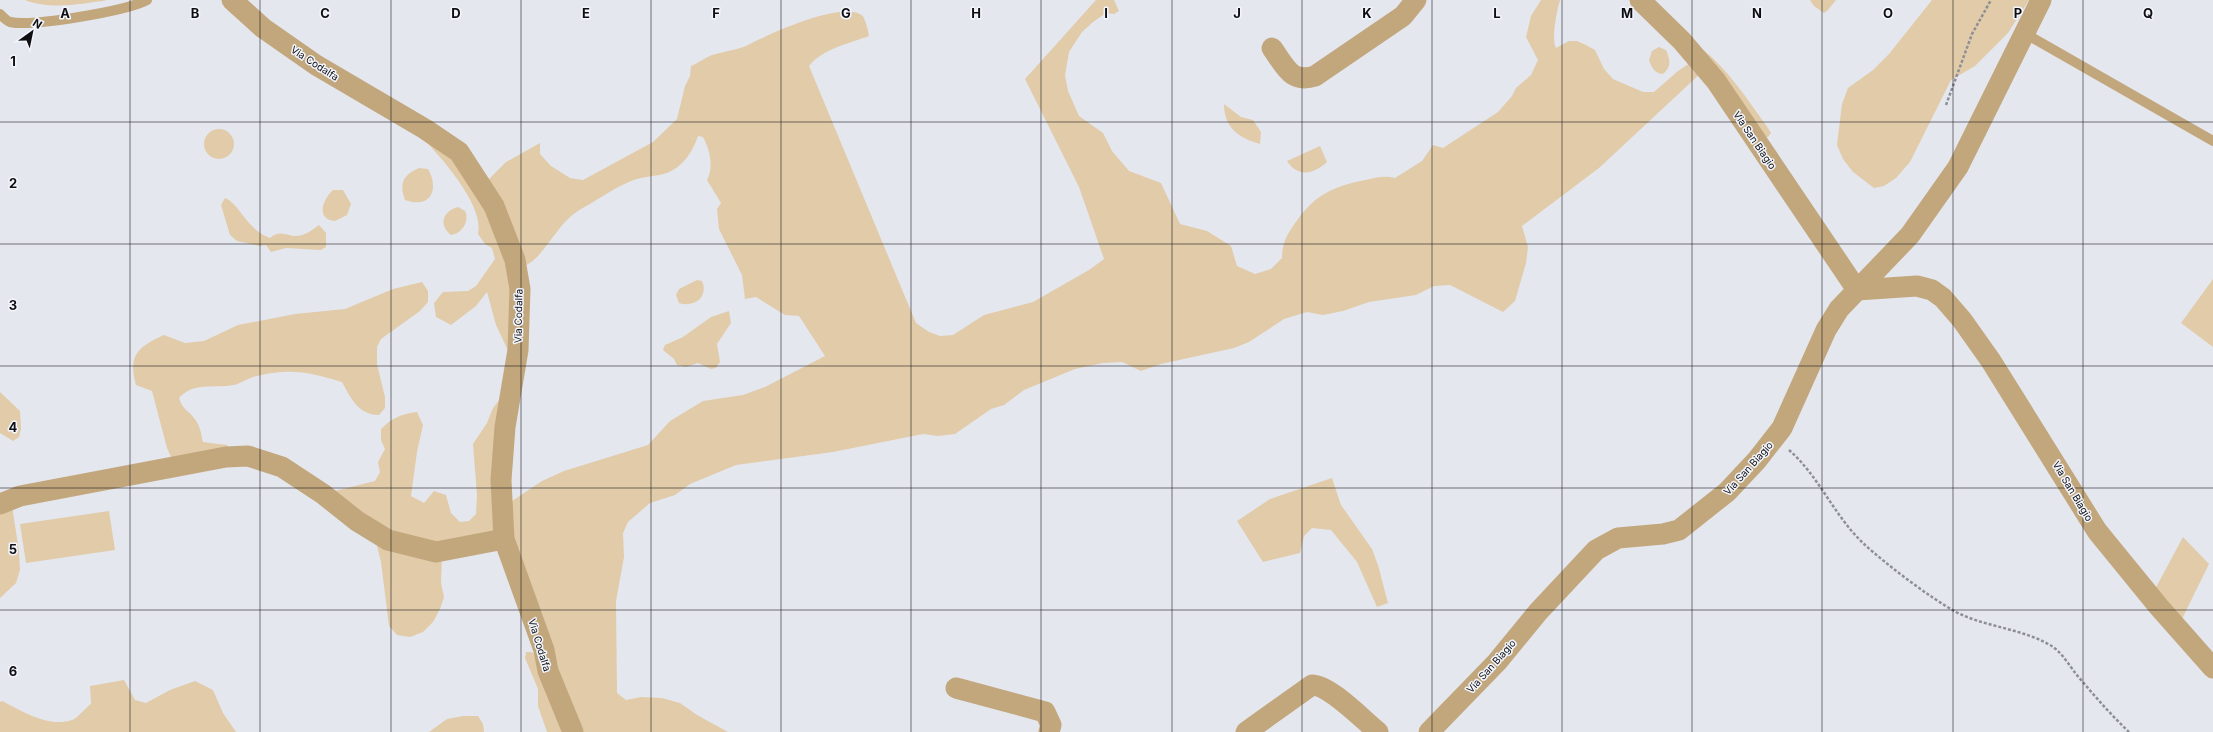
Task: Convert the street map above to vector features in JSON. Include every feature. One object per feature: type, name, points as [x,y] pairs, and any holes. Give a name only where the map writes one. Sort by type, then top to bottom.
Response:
[{"type":"street","name":"Via Codalfa","points":[[232,0],[263,28],[316,65],[425,129],[459,152],[494,206],[508,238],[515,260],[520,289],[518,350],[505,427],[501,480],[504,539],[544,650],[548,671],[573,732]]},
{"type":"street","points":[[1272,48],[1292,75],[1304,80],[1315,76],[1403,16],[1416,0]]},
{"type":"street","name":"Via San Biagio","points":[[1640,0],[1682,41],[1716,81],[1857,290]]},
{"type":"street","name":"Via San Biagio","points":[[1429,732],[1497,662],[1538,612],[1596,550],[1618,538],[1663,534],[1679,530],[1727,492],[1775,438],[1782,428],[1826,330],[1839,309],[1910,235],[1958,167],[2041,0]]},
{"type":"street","name":"Via San Biagio","points":[[1857,290],[1917,286],[1932,290],[1944,298],[1962,320],[1991,361],[2097,531],[2159,607],[2213,668]]},
{"type":"street","points":[[0,504],[20,496],[226,457],[248,456],[282,467],[323,494],[357,521],[388,540],[436,552],[504,539]]},
{"type":"street","points":[[1246,732],[1312,685],[1318,685],[1333,695],[1378,732]]},
{"type":"street","points":[[956,688],[1045,712],[1051,725],[1049,732]]},
{"type":"lane","points":[[0,14],[9,22],[38,22],[116,10],[148,0]]},
{"type":"lane","points":[[2024,33],[2213,141]]},
{"type":"path","points":[[1946,105],[1972,34],[1992,0]]},
{"type":"path","points":[[1775,438],[1802,461],[1834,509],[1864,543],[1919,587],[1957,612],[1984,622],[2023,633],[2052,646],[2113,717],[2129,732]]},
{"type":"shaded area","points":[[25,0],[108,0],[66,5],[45,5]]},
{"type":"shaded area","points":[[1096,0],[1114,0],[1119,11],[1114,14],[1106,13],[1093,22],[1082,32],[1069,52],[1065,75],[1068,91],[1079,116],[1103,133],[1112,151],[1129,171],[1161,183],[1180,224],[1207,231],[1231,246],[1237,266],[1255,274],[1271,269],[1282,258],[1284,242],[1289,233],[1305,210],[1319,197],[1335,188],[1354,182],[1380,177],[1395,178],[1422,161],[1433,145],[1443,148],[1498,112],[1512,96],[1516,88],[1531,75],[1538,60],[1526,37],[1531,16],[1541,0],[1560,0],[1554,31],[1556,48],[1569,41],[1577,41],[1586,45],[1595,50],[1604,69],[1613,79],[1643,92],[1654,92],[1678,71],[1690,63],[1702,72],[1599,168],[1522,226],[1528,247],[1526,263],[1515,301],[1503,312],[1450,285],[1434,286],[1416,295],[1369,302],[1343,311],[1323,315],[1307,312],[1284,319],[1249,342],[1234,348],[1161,364],[1141,371],[1122,362],[1103,363],[1075,369],[1024,390],[1004,405],[991,409],[955,434],[938,436],[923,434],[833,452],[736,465],[690,484],[675,495],[650,503],[628,522],[623,533],[624,557],[616,601],[617,693],[626,700],[641,697],[662,698],[680,703],[697,715],[728,732],[574,732],[512,557],[506,505],[542,481],[564,471],[648,445],[670,421],[703,401],[743,395],[765,387],[825,356],[799,316],[785,315],[756,297],[745,299],[742,275],[719,229],[717,209],[721,203],[707,180],[711,164],[708,147],[703,137],[698,136],[687,158],[673,170],[667,173],[629,182],[572,215],[557,231],[538,256],[523,267],[489,179],[506,162],[540,143],[540,154],[551,166],[570,178],[583,180],[653,142],[677,119],[685,86],[690,76],[691,66],[712,55],[741,48],[775,32],[808,20],[841,12],[854,12],[863,16],[869,36],[829,51],[809,66],[916,323],[929,332],[940,336],[953,335],[984,315],[1033,302],[1089,270],[1104,259],[1079,187],[1025,79]]},
{"type":"shaded area","points":[[1810,0],[1836,0],[1824,13],[1814,6]]},
{"type":"shaded area","points":[[1932,0],[2029,0],[2008,33],[1975,66],[1951,80],[1910,162],[1896,178],[1884,186],[1874,188],[1853,172],[1843,159],[1837,145],[1842,104],[1848,88],[1873,70],[1889,54]]},
{"type":"shaded area","points":[[1659,47],[1666,50],[1669,60],[1669,66],[1663,74],[1657,73],[1654,70],[1649,60],[1652,51]]},
{"type":"shaded area","points":[[1701,48],[1720,65],[1745,96],[1771,133],[1768,137],[1763,138]]},
{"type":"shaded area","points":[[1224,104],[1241,117],[1253,120],[1261,132],[1260,144],[1246,139],[1234,131],[1227,120]]},
{"type":"shaded area","points":[[219,129],[229,134],[234,144],[229,154],[219,159],[209,154],[204,144],[209,134]]},
{"type":"shaded area","points":[[417,132],[457,154],[480,189],[514,274],[511,357],[496,325],[487,292],[476,306],[451,325],[436,317],[434,303],[443,292],[468,291],[476,286],[495,259],[492,248],[485,244],[478,234],[478,222],[474,208],[467,194],[447,166]]},
{"type":"shaded area","points":[[1320,146],[1327,162],[1317,169],[1301,172],[1296,170],[1287,161]]},
{"type":"shaded area","points":[[419,168],[428,169],[433,184],[433,190],[426,200],[421,202],[405,200],[402,189],[404,180],[409,174]]},
{"type":"shaded area","points":[[333,190],[343,190],[351,204],[347,215],[335,221],[325,217],[323,213],[326,198]]},
{"type":"shaded area","points":[[225,198],[235,206],[255,229],[270,238],[278,234],[293,236],[304,235],[319,225],[326,233],[326,247],[321,250],[286,248],[271,252],[266,245],[260,246],[237,241],[230,235],[221,205]]},
{"type":"shaded area","points":[[458,207],[465,211],[466,223],[462,230],[451,235],[444,227],[444,219],[449,212]]},
{"type":"shaded area","points":[[2213,279],[2213,347],[2181,323]]},
{"type":"shaded area","points":[[697,280],[702,281],[704,287],[702,296],[699,300],[690,304],[679,303],[676,295],[679,289]]},
{"type":"shaded area","points":[[422,282],[428,291],[428,302],[420,311],[381,339],[377,347],[377,364],[385,397],[385,408],[379,415],[360,409],[342,382],[300,372],[280,372],[269,374],[254,377],[234,385],[198,387],[191,389],[179,398],[181,402],[198,423],[203,442],[227,445],[230,451],[172,459],[167,448],[152,391],[136,385],[133,367],[134,360],[141,348],[164,335],[185,343],[204,341],[238,325],[295,314],[345,309],[393,289]]},
{"type":"shaded area","points":[[729,311],[731,323],[717,344],[720,362],[716,368],[711,369],[698,363],[686,367],[677,365],[674,359],[663,350],[665,345],[683,337],[711,317]]},
{"type":"shaded area","points":[[0,392],[20,411],[21,429],[19,437],[13,441],[0,433]]},
{"type":"shaded area","points":[[500,399],[503,537],[442,555],[441,583],[444,597],[433,622],[423,632],[410,637],[397,635],[389,626],[381,562],[376,542],[335,491],[375,481],[380,472],[378,462],[385,449],[381,440],[381,429],[397,417],[417,412],[423,425],[417,452],[411,496],[424,503],[434,491],[446,495],[451,513],[460,522],[469,521],[476,514],[477,495],[473,444],[487,423],[493,408]]},
{"type":"shaded area","points":[[1332,478],[1341,505],[1372,549],[1378,565],[1388,603],[1377,607],[1357,562],[1331,530],[1312,528],[1304,536],[1300,553],[1263,562],[1237,521],[1270,499]]},
{"type":"shaded area","points":[[0,494],[12,506],[19,551],[20,570],[16,583],[0,598]]},
{"type":"shaded area","points":[[109,511],[115,550],[26,563],[20,524]]},
{"type":"shaded area","points":[[2183,537],[2209,564],[2179,625],[2154,591]]},
{"type":"shaded area","points":[[526,652],[531,652],[538,655],[569,732],[547,732],[538,706],[538,689],[525,658]]},
{"type":"shaded area","points":[[124,680],[135,700],[146,703],[170,690],[195,681],[213,690],[223,713],[236,732],[0,732],[0,702],[2,701],[27,714],[54,722],[63,722],[74,719],[91,704],[90,686]]},
{"type":"shaded area","points":[[463,716],[478,716],[483,724],[484,732],[429,732],[447,719]]}]
